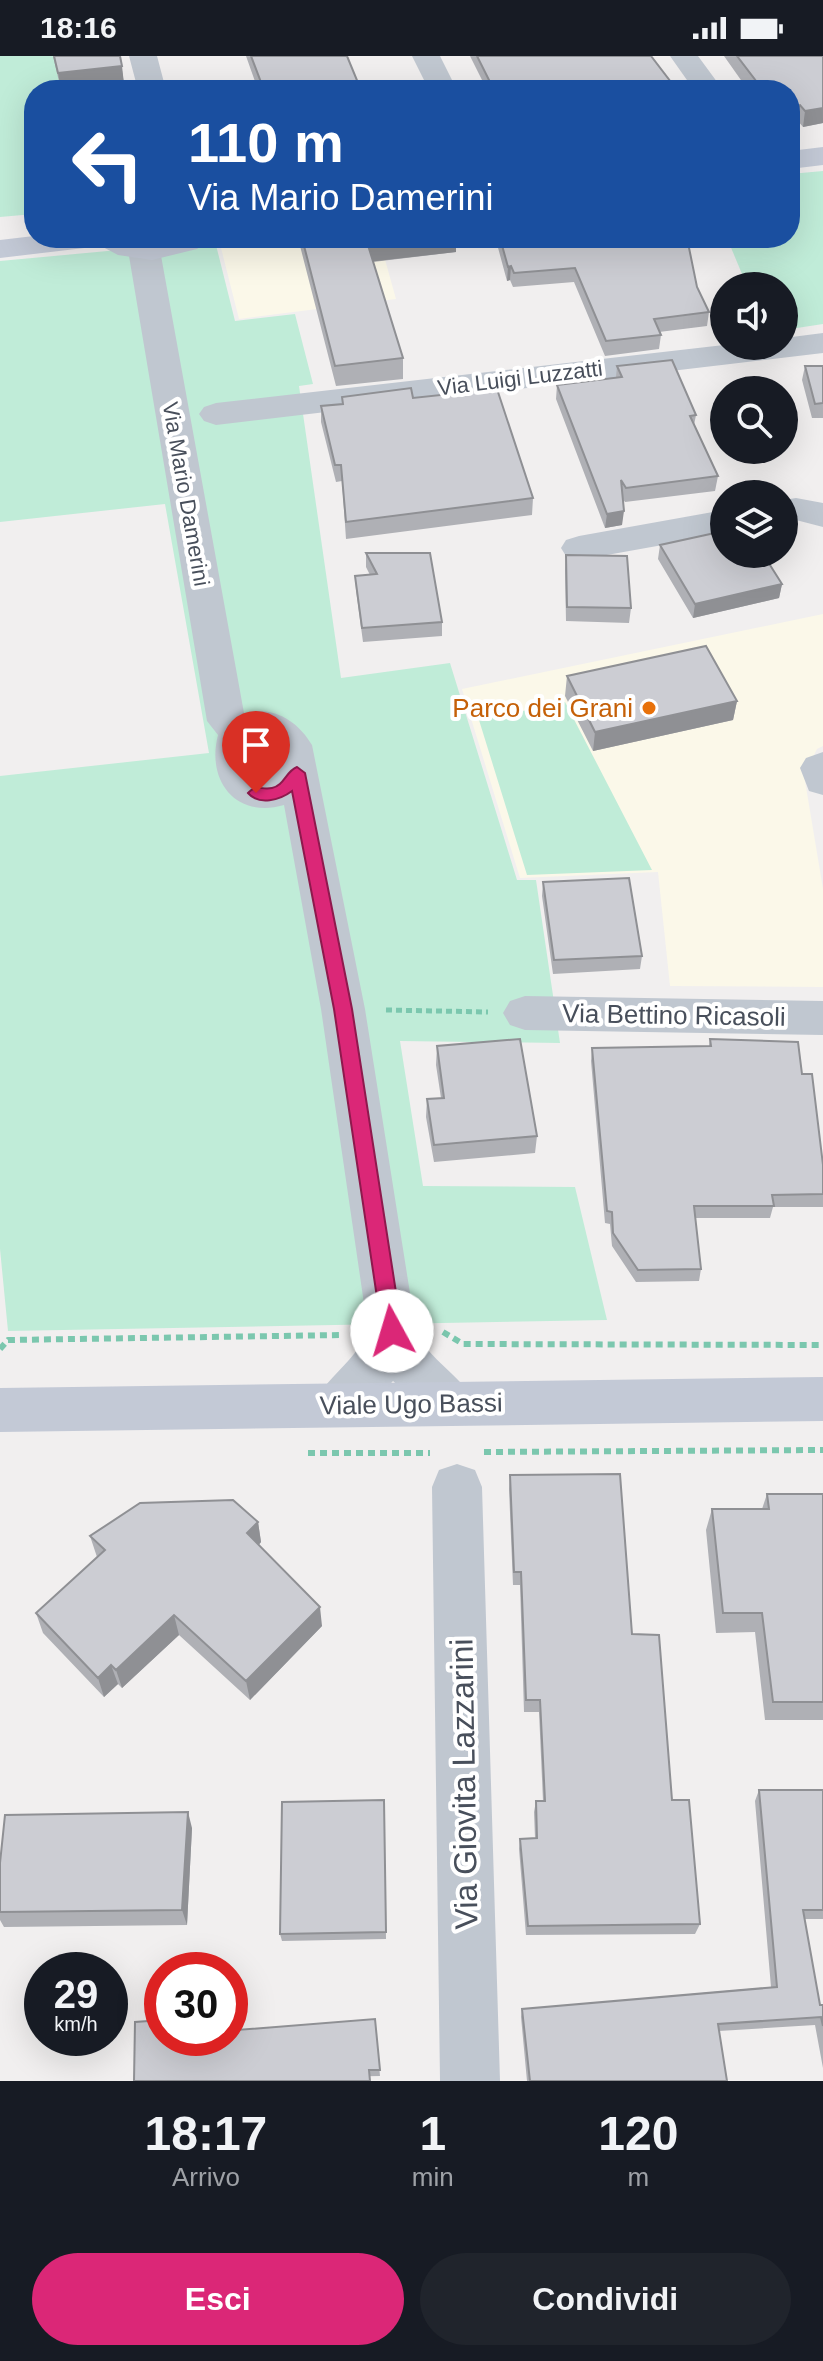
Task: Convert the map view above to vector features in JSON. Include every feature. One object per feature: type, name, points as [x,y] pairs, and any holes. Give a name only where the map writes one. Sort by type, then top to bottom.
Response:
[{"type":"main road","points":[[800,159],[823,156]]},
{"type":"main road","points":[[0,249],[24,246]]},
{"type":"main road","points":[[126,248],[167,248]]},
{"type":"main road","name":"Viale Ugo Bassi","points":[[0,1410],[823,1399]]},
{"type":"street","points":[[426,56],[438,80]]},
{"type":"street","points":[[684,56],[702,80]]},
{"type":"street","name":"Via Mario Damerini","points":[[144,250],[226,721],[240,732]]},
{"type":"street","name":"Via Luigi Luzzatti","points":[[216,414],[823,343]]},
{"type":"street","points":[[798,509],[823,515]]},
{"type":"street","points":[[579,548],[710,525]]},
{"type":"street","points":[[297,773],[285,789],[274,794],[256,793],[241,784],[234,743],[240,732],[264,723],[285,732],[293,745],[343,1009],[368,1333],[382,1358],[366,1382],[338,1405]]},
{"type":"street","name":"Via Bettino Ricasoli","points":[[525,1013],[823,1018]]},
{"type":"street","points":[[368,1333],[449,1402]]},
{"type":"street","name":"Via Giovita Lazzarini","points":[[456,1464],[470,2081]]},
{"type":"path","points":[[343,1009],[525,1013]]},
{"type":"path","points":[[0,1349],[8,1340],[368,1333]]},
{"type":"path","points":[[463,1344],[823,1345]]},
{"type":"path","points":[[299,1453],[456,1464],[823,1450]]},
{"type":"shaded area","points":[[221,248],[382,248],[396,299],[239,319]]},
{"type":"shaded area","points":[[823,614],[823,746],[817,749],[804,775],[823,889],[823,987],[670,986],[658,872],[520,878],[462,689]]},
{"type":"green space","points":[[0,56],[117,56],[123,80],[24,80],[24,215],[0,217]]},
{"type":"green space","points":[[823,171],[823,324],[798,328],[798,272],[741,272],[731,248],[800,248],[800,173]]},
{"type":"green space","points":[[140,248],[217,248],[235,321],[295,314],[313,384],[299,386],[341,678],[450,663],[517,880],[536,880],[560,1043],[400,1041],[423,1186],[575,1187],[607,1320],[8,1331],[0,1249],[0,776],[209,753],[165,504],[0,522],[0,261]]},
{"type":"green space","points":[[565,702],[652,870],[527,875],[479,720]]},
{"type":"building","points":[[54,56],[120,56],[122,66],[58,73]]},
{"type":"building","points":[[251,56],[347,56],[357,80],[260,80]]},
{"type":"building","points":[[477,56],[651,56],[669,80],[489,80]]},
{"type":"building","points":[[737,56],[823,56],[823,108],[805,111],[800,105],[800,80],[755,80]]},
{"type":"building","points":[[305,248],[369,248],[403,358],[335,366]]},
{"type":"building","points":[[503,248],[689,248],[697,287],[709,312],[654,319],[661,335],[606,341],[575,268],[514,273],[511,266],[508,267]]},
{"type":"building","points":[[672,360],[696,415],[690,416],[718,476],[626,488],[621,480],[624,511],[607,514],[557,385],[622,377],[617,366]]},
{"type":"building","points":[[805,366],[823,366],[823,403],[815,404]]},
{"type":"building","points":[[411,388],[413,398],[497,389],[533,498],[346,522],[341,465],[335,465],[321,406],[343,404],[342,397]]},
{"type":"building","points":[[710,534],[710,568],[772,568],[782,584],[695,604],[660,545]]},
{"type":"building","points":[[366,553],[430,553],[442,622],[362,628],[355,576],[377,574]]},
{"type":"building","points":[[566,555],[627,556],[631,608],[567,607]]},
{"type":"building","name":"Parco dei Grani","points":[[706,646],[737,701],[595,732],[567,676]]},
{"type":"building","points":[[629,878],[642,956],[554,960],[543,882]]},
{"type":"building","points":[[520,1039],[537,1136],[434,1145],[427,1099],[444,1098],[437,1046]]},
{"type":"building","points":[[710,1039],[798,1042],[802,1074],[812,1074],[823,1165],[823,1194],[772,1195],[774,1206],[694,1206],[701,1269],[638,1270],[613,1233],[612,1212],[607,1211],[592,1048],[711,1046]]},
{"type":"building","points":[[620,1474],[632,1634],[659,1635],[672,1800],[689,1800],[700,1924],[528,1926],[520,1839],[537,1838],[536,1801],[545,1801],[540,1700],[526,1700],[521,1572],[514,1572],[510,1475]]},
{"type":"building","points":[[767,1494],[823,1494],[823,1702],[773,1702],[762,1613],[723,1613],[712,1509],[769,1509]]},
{"type":"building","points":[[233,1500],[258,1522],[247,1533],[320,1607],[246,1681],[174,1615],[116,1670],[111,1665],[98,1678],[36,1613],[105,1550],[90,1536],[140,1503]]},
{"type":"building","points":[[759,1790],[823,1790],[823,1910],[803,1910],[820,2005],[823,2005],[823,2026],[821,2017],[718,2024],[727,2081],[530,2081],[522,2009],[777,1987]]},
{"type":"building","points":[[384,1800],[386,1932],[280,1934],[282,1802]]},
{"type":"building","points":[[188,1812],[182,1910],[0,1912],[0,1863],[5,1815]]},
{"type":"building","points":[[375,2019],[380,2070],[369,2070],[370,2081],[134,2081],[135,2022],[144,2021],[144,2056],[248,2056],[248,2029]]},
{"type":"place","name":"Parco dei Grani","points":[[649,708]]},
{"type":"route","points":[[256,793],[274,794],[285,789],[297,773],[343,1009],[392,1331]]}]
